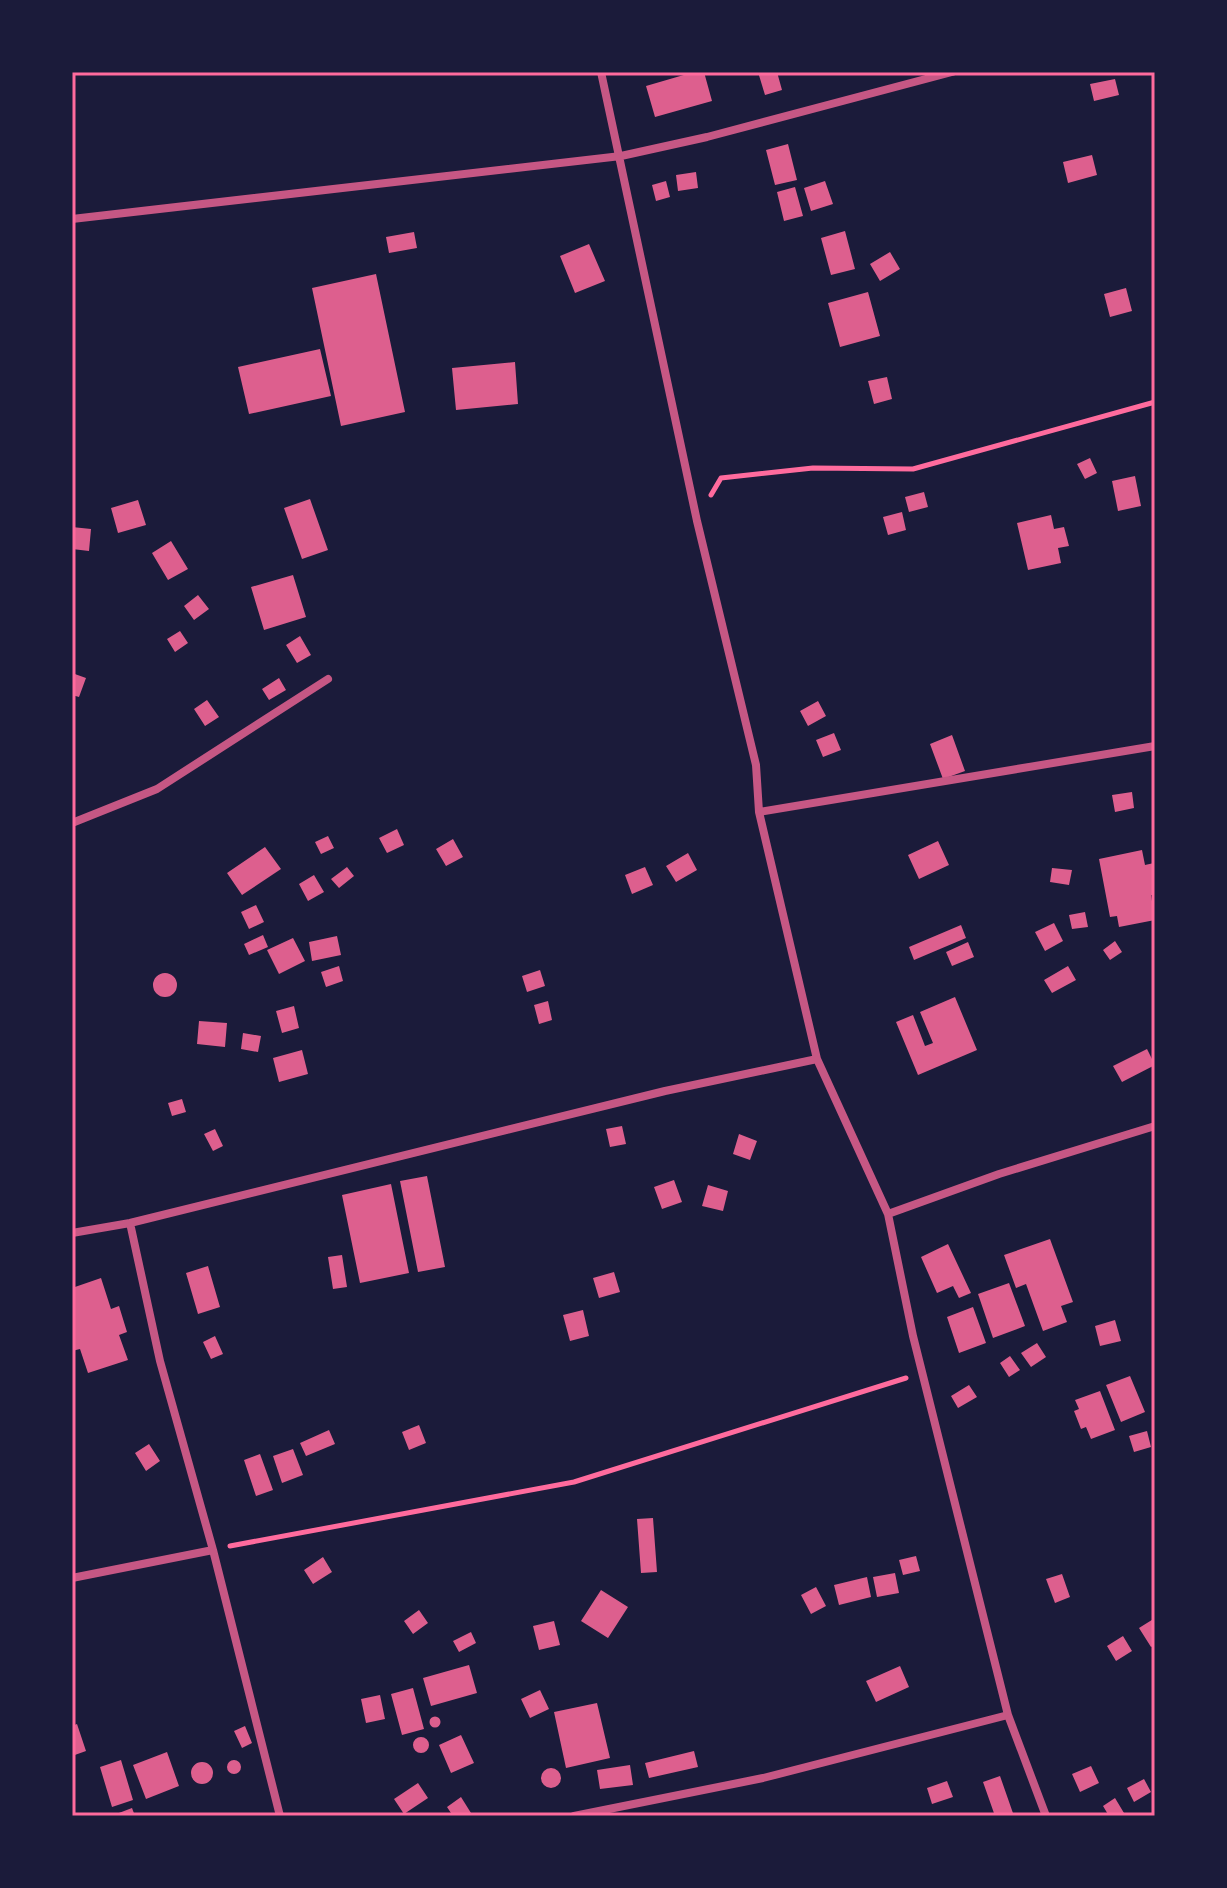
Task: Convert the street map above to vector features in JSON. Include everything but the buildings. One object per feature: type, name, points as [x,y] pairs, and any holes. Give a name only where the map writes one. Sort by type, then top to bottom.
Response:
[{"type":"street","points":[[601,72],[697,521],[756,765],[759,812],[817,1059],[888,1214],[922,1372],[1008,1715],[1046,1816]]},
{"type":"street","points":[[72,219],[621,156],[707,137],[952,72]]},
{"type":"street","points":[[72,823],[157,789],[328,679]]},
{"type":"street","points":[[759,812],[1155,746]]},
{"type":"street","points":[[72,1233],[130,1223],[665,1091],[817,1059]]},
{"type":"street","points":[[888,1214],[999,1174],[1155,1126]]},
{"type":"street","points":[[130,1223],[160,1361],[213,1550],[280,1816]]},
{"type":"street","points":[[72,1578],[213,1550]]},
{"type":"street","points":[[574,1816],[763,1778],[1008,1715]]},
{"type":"path","points":[[697,521],[721,478],[813,468],[913,469],[1155,402]]},
{"type":"path","points":[[213,1550],[574,1482],[922,1372]]}]
